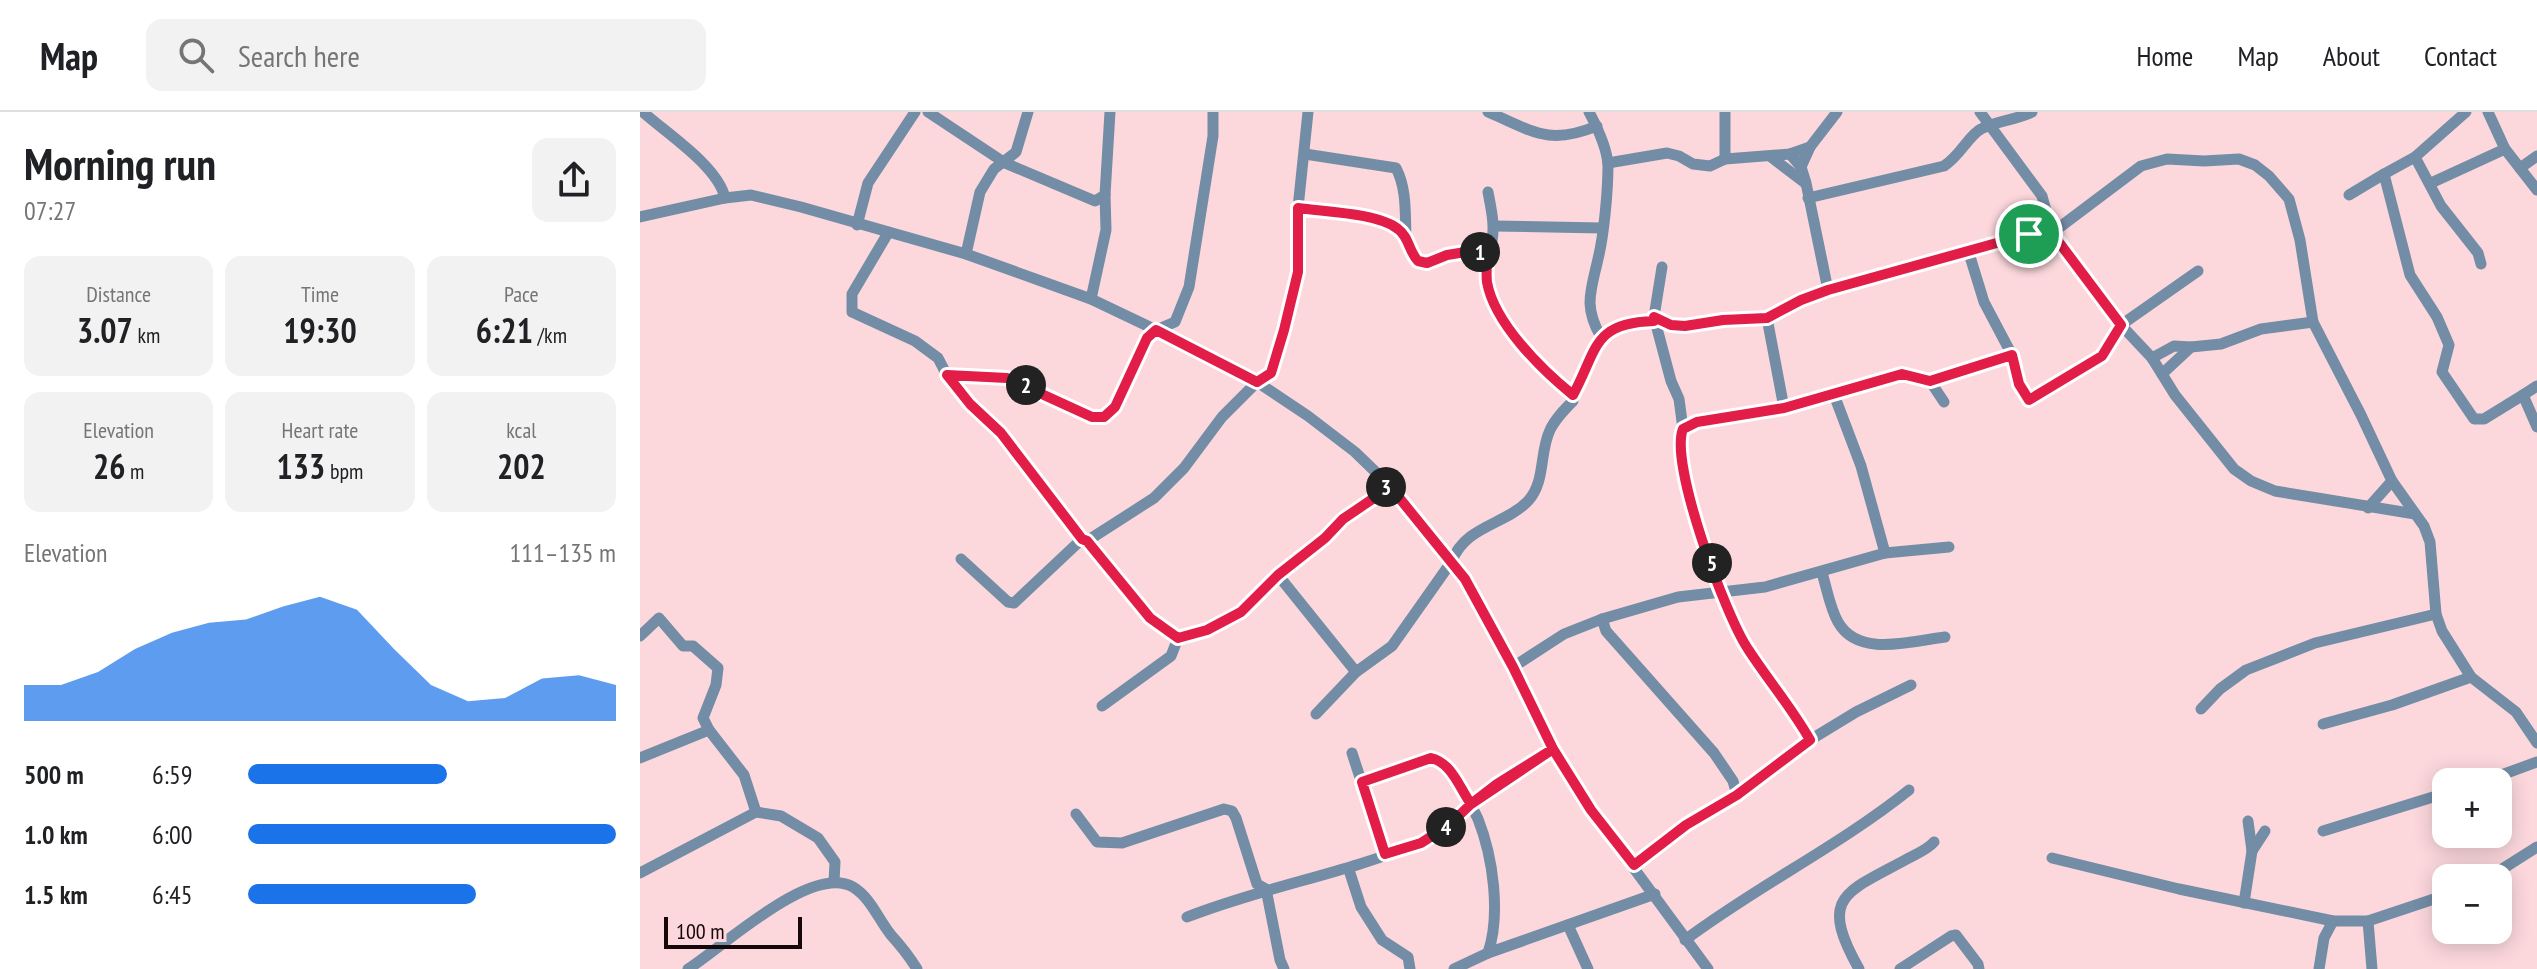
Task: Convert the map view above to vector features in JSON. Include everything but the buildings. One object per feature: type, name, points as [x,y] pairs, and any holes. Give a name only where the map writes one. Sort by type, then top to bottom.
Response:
[{"type":"street","points":[[643,112],[705,167],[723,189],[725,198]]},
{"type":"street","points":[[857,225],[868,183],[915,112]]},
{"type":"street","points":[[928,112],[1005,163],[1095,201],[1105,195]]},
{"type":"street","points":[[966,254],[980,192],[994,169],[1016,152],[1028,112]]},
{"type":"street","points":[[1091,299],[1106,230],[1110,112]]},
{"type":"street","points":[[947,375],[1007,378],[1092,417],[1104,417],[1115,407],[1147,338],[1156,330],[1175,322],[1189,287],[1213,136],[1213,112]]},
{"type":"street","points":[[961,559],[1008,602],[1014,603],[1084,540],[1154,498],[1184,468],[1222,417],[1257,382],[1271,373],[1298,272],[1298,208],[1308,112],[1298,112]]},
{"type":"street","points":[[1488,112],[1542,136],[1580,133],[1597,126]]},
{"type":"street","points":[[1589,112],[1597,126],[1608,163],[1598,259],[1589,295],[1590,311],[1601,337]]},
{"type":"street","points":[[1725,112],[1725,159]]},
{"type":"street","points":[[1801,167],[1810,147],[1837,112]]},
{"type":"street","points":[[1980,112],[2042,196],[2052,233],[2121,325],[2152,358],[2175,395],[2234,469],[2251,481],[2275,491],[2415,514]]},
{"type":"street","points":[[1808,198],[1944,166],[1957,158],[1980,129],[2032,112]]},
{"type":"street","points":[[2349,195],[2415,157],[2466,112]]},
{"type":"street","points":[[2488,112],[2505,149],[2537,190]]},
{"type":"street","points":[[1608,163],[1667,153],[1693,164],[1710,166],[1725,159],[1771,157],[1810,147]]},
{"type":"street","points":[[2431,183],[2505,149]]},
{"type":"street","points":[[1305,154],[1396,168],[1405,201],[1406,237],[1412,255],[1418,261],[1427,263],[1447,255],[1478,250],[1487,257]]},
{"type":"street","points":[[1790,154],[1801,167],[1806,183],[1828,290]]},
{"type":"street","points":[[2520,168],[2537,156]]},
{"type":"street","points":[[1771,157],[1806,183]]},
{"type":"street","points":[[2415,157],[2441,206],[2478,253],[2481,264]]},
{"type":"street","points":[[1654,317],[1671,325],[1685,326],[1767,318],[1828,290],[2029,234],[2052,233],[2141,166],[2167,159],[2239,159],[2269,176],[2289,199],[2300,240],[2313,322],[2392,481],[2424,526],[2430,542],[2436,614],[2442,631],[2471,677],[2516,712],[2537,743]]},
{"type":"street","points":[[2384,174],[2410,275],[2437,317],[2449,345],[2442,372],[2474,419],[2484,419],[2537,386]]},
{"type":"street","points":[[1488,192],[1494,226],[1487,257],[1487,282],[1496,305],[1534,362],[1573,395]]},
{"type":"street","points":[[640,217],[751,195],[966,254],[1091,299],[1257,382],[1308,416],[1355,452],[1388,484],[1452,561],[1483,607],[1553,749],[1591,810],[1708,969]]},
{"type":"street","points":[[1298,208],[1372,218],[1397,227],[1406,237]]},
{"type":"street","points":[[1494,226],[1602,228]]},
{"type":"street","points":[[888,233],[852,294],[852,312],[915,341],[938,358],[970,404],[1001,433],[1084,540],[1150,618],[1178,638]]},
{"type":"street","points":[[1968,250],[1984,302],[2012,355],[2019,384],[2029,400],[2102,356],[2121,325],[2198,271]]},
{"type":"street","points":[[1316,714],[1356,672],[1392,646],[1452,561],[1457,546],[1525,504],[1534,493],[1540,480],[1549,431],[1573,401],[1573,395],[1601,337],[1632,322],[1654,321],[1662,267]]},
{"type":"street","points":[[1654,317],[1671,381],[1679,399],[1683,429],[1681,456],[1687,489],[1720,591],[1746,647],[1794,711],[1810,740]]},
{"type":"street","points":[[1767,318],[1784,408]]},
{"type":"street","points":[[2152,358],[2174,346],[2221,344],[2261,329],[2313,322]]},
{"type":"street","points":[[2162,374],[2191,347]]},
{"type":"street","points":[[1683,429],[1697,422],[1784,408],[1902,374],[1930,381],[2012,355]]},
{"type":"street","points":[[1930,381],[1944,402]]},
{"type":"street","points":[[1833,392],[1861,466],[1885,553]]},
{"type":"street","points":[[2523,395],[2537,427]]},
{"type":"street","points":[[2368,508],[2392,481]]},
{"type":"street","points":[[1178,638],[1207,630],[1241,612],[1278,575],[1388,484]]},
{"type":"street","points":[[1513,667],[1564,634],[1602,619],[1678,597],[1765,587],[1885,553],[1949,547]]},
{"type":"street","points":[[1822,573],[1835,619],[1843,631],[1855,640],[1874,645],[1945,637]]},
{"type":"street","points":[[1278,575],[1356,672]]},
{"type":"street","points":[[2201,709],[2220,689],[2246,670],[2315,643],[2436,614]]},
{"type":"street","points":[[640,636],[659,618],[683,646],[693,646],[718,668],[716,685],[703,718],[744,775],[756,812]]},
{"type":"street","points":[[1602,619],[1606,631],[1714,753],[1733,781],[1737,795]]},
{"type":"street","points":[[1102,706],[1171,656],[1178,638]]},
{"type":"street","points":[[2323,724],[2392,705],[2471,677]]},
{"type":"street","points":[[1634,865],[1686,825],[1737,795],[1810,740],[1856,712],[1911,685]]},
{"type":"street","points":[[640,758],[709,730]]},
{"type":"street","points":[[1187,917],[1266,889],[1349,870],[1421,843],[1449,825],[1471,804],[1553,749]]},
{"type":"street","points":[[1352,753],[1385,854]]},
{"type":"street","points":[[1362,782],[1431,758],[1447,765],[1479,822],[1495,894],[1494,934],[1488,953]]},
{"type":"street","points":[[2512,771],[2537,762]]},
{"type":"street","points":[[1685,940],[1731,906],[1870,819],[1909,790]]},
{"type":"street","points":[[2323,831],[2432,797]]},
{"type":"street","points":[[1076,814],[1097,842],[1122,843],[1224,809],[1232,811],[1257,884],[1266,889],[1284,969]]},
{"type":"street","points":[[640,873],[659,860],[756,812],[781,816],[818,838],[835,862],[834,882]]},
{"type":"street","points":[[2244,903],[2252,851],[2248,821]]},
{"type":"street","points":[[2252,851],[2265,831]]},
{"type":"street","points":[[1859,969],[1845,944],[1837,916],[1839,909],[1849,894],[1864,882],[1934,842]]},
{"type":"street","points":[[2510,864],[2537,847]]},
{"type":"street","points":[[2052,858],[2333,921],[2368,921],[2432,900]]},
{"type":"street","points":[[1349,870],[1361,907],[1382,940],[1408,957],[1410,969]]},
{"type":"street","points":[[688,969],[773,908],[814,887],[834,882],[852,887],[874,907],[917,969]]},
{"type":"street","points":[[1454,969],[1488,953],[1655,894]]},
{"type":"street","points":[[2319,969],[2324,938],[2333,921]]},
{"type":"street","points":[[2368,921],[2372,969]]},
{"type":"street","points":[[1568,925],[1588,969]]},
{"type":"street","points":[[1900,969],[1956,935],[1979,969]]},
{"type":"route","points":[[2029,234],[1828,290],[1767,318],[1685,326],[1671,325],[1654,317],[1654,321],[1632,322],[1601,337],[1573,395],[1534,362],[1513,333],[1496,305],[1487,282],[1487,257],[1478,250],[1447,255],[1427,263],[1418,261],[1412,255],[1406,237],[1397,227],[1372,218],[1298,208],[1298,272],[1271,373],[1257,382],[1156,330],[1147,338],[1115,407],[1104,417],[1092,417],[1007,378],[947,375],[952,385],[1001,433],[1082,539],[1087,541],[1150,618],[1178,638],[1207,630],[1241,612],[1278,575],[1388,484],[1452,561],[1483,607],[1553,749],[1471,804],[1441,760],[1431,758],[1362,782],[1385,854],[1421,843],[1449,825],[1471,804],[1497,784],[1553,749],[1591,810],[1634,865],[1686,825],[1737,795],[1810,740],[1794,711],[1746,647],[1720,591],[1687,489],[1681,456],[1683,429],[1697,422],[1784,408],[1902,374],[1930,381],[2012,355],[2019,384],[2029,400],[2102,356],[2121,325],[2052,233],[2029,234]]}]
